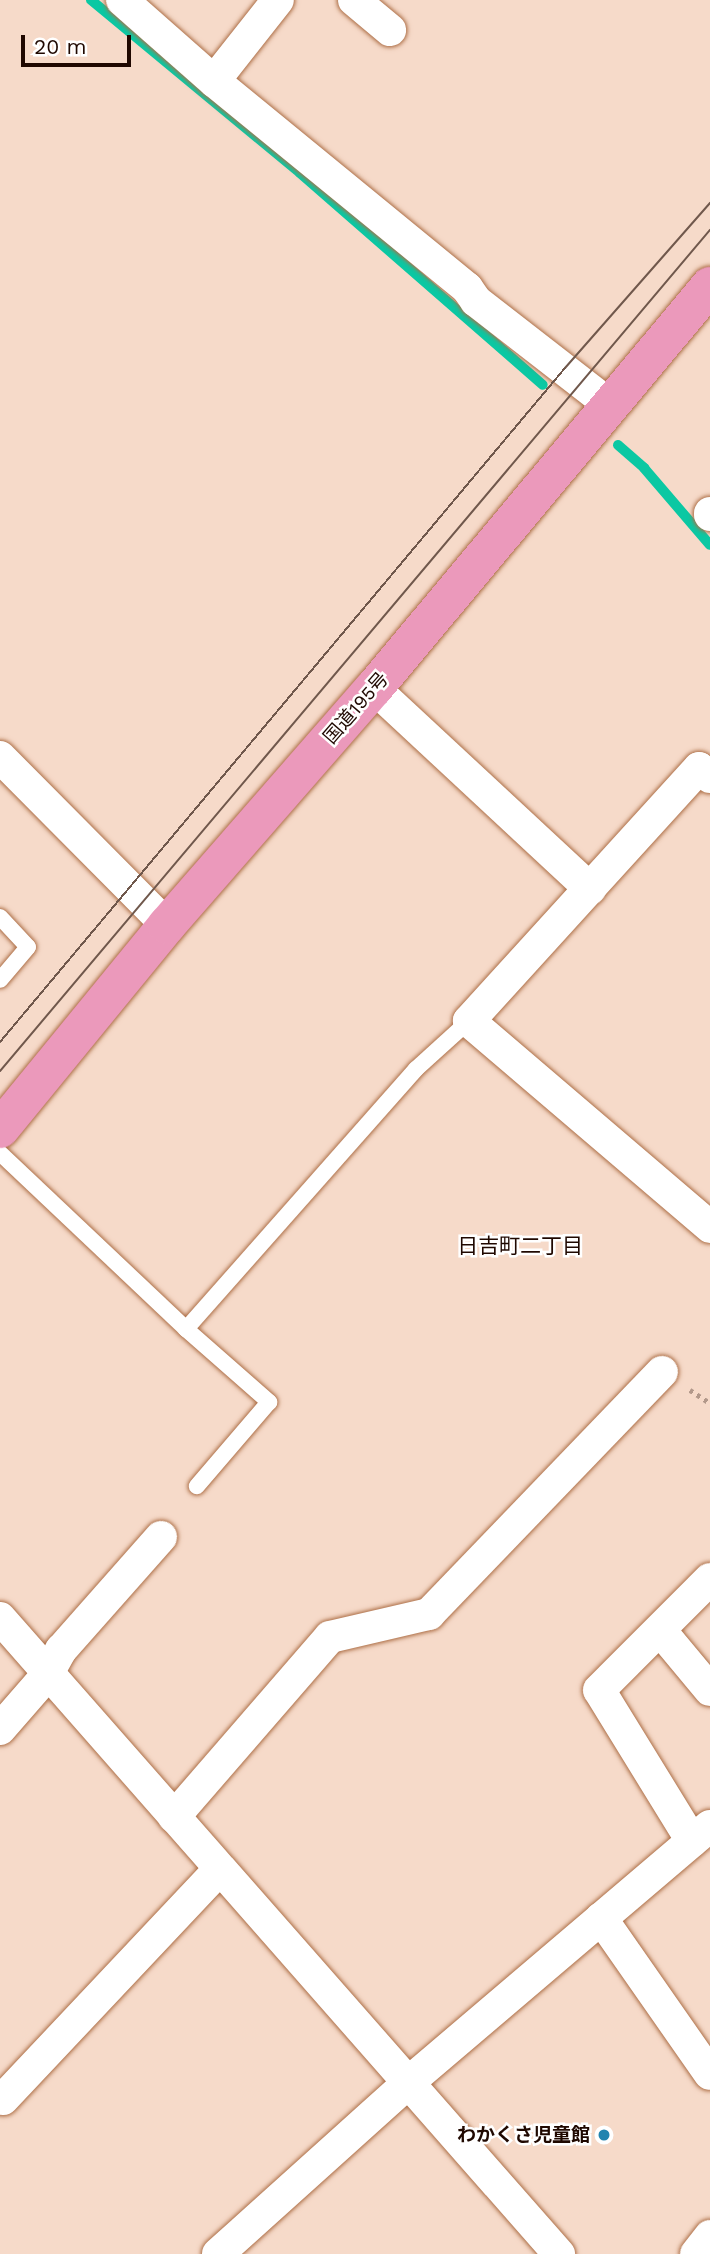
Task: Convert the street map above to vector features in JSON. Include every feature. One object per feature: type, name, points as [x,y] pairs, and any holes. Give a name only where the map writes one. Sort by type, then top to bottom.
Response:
[{"type":"highway","name":"国道195号","points":[[0,1129],[167,925],[374,688],[710,286]]},
{"type":"street","points":[[122,0],[214,81],[467,288],[476,301],[609,404]]},
{"type":"street","points":[[214,81],[278,0]]},
{"type":"street","points":[[354,0],[390,30]]},
{"type":"street","points":[[374,688],[590,889]]},
{"type":"street","points":[[0,757],[167,925]]},
{"type":"street","points":[[710,777],[699,768],[469,1021],[710,1227]]},
{"type":"street","points":[[174,1817],[330,1637],[429,1614],[662,1372]]},
{"type":"street","points":[[0,1729],[47,1675],[61,1650],[161,1537]]},
{"type":"street","points":[[218,2254],[409,2082],[701,1833],[599,1690],[710,1579]]},
{"type":"street","points":[[0,1618],[47,1675],[559,2254]]},
{"type":"street","points":[[660,1629],[710,1690]]},
{"type":"street","points":[[3,2099],[220,1869]]},
{"type":"street","points":[[601,1918],[710,2074]]},
{"type":"street","points":[[696,2254],[710,2236]]},
{"type":"lane","points":[[0,917],[28,947],[0,980]]},
{"type":"lane","points":[[186,1329],[416,1069],[469,1021]]},
{"type":"lane","points":[[0,1153],[186,1329],[269,1402],[197,1486]]},
{"type":"waterway","points":[[91,0],[300,173],[543,385]]},
{"type":"waterway","points":[[618,445],[644,468],[710,545]]},
{"type":"tram line","points":[[0,1042],[565,368],[710,203]]},
{"type":"tram line","points":[[0,1071],[710,230]]},
{"type":"place","name":"わかくさ児童館","points":[[604,2135]]},
{"type":"district","name":"日吉町二丁目","points":[[520,1246]]}]
